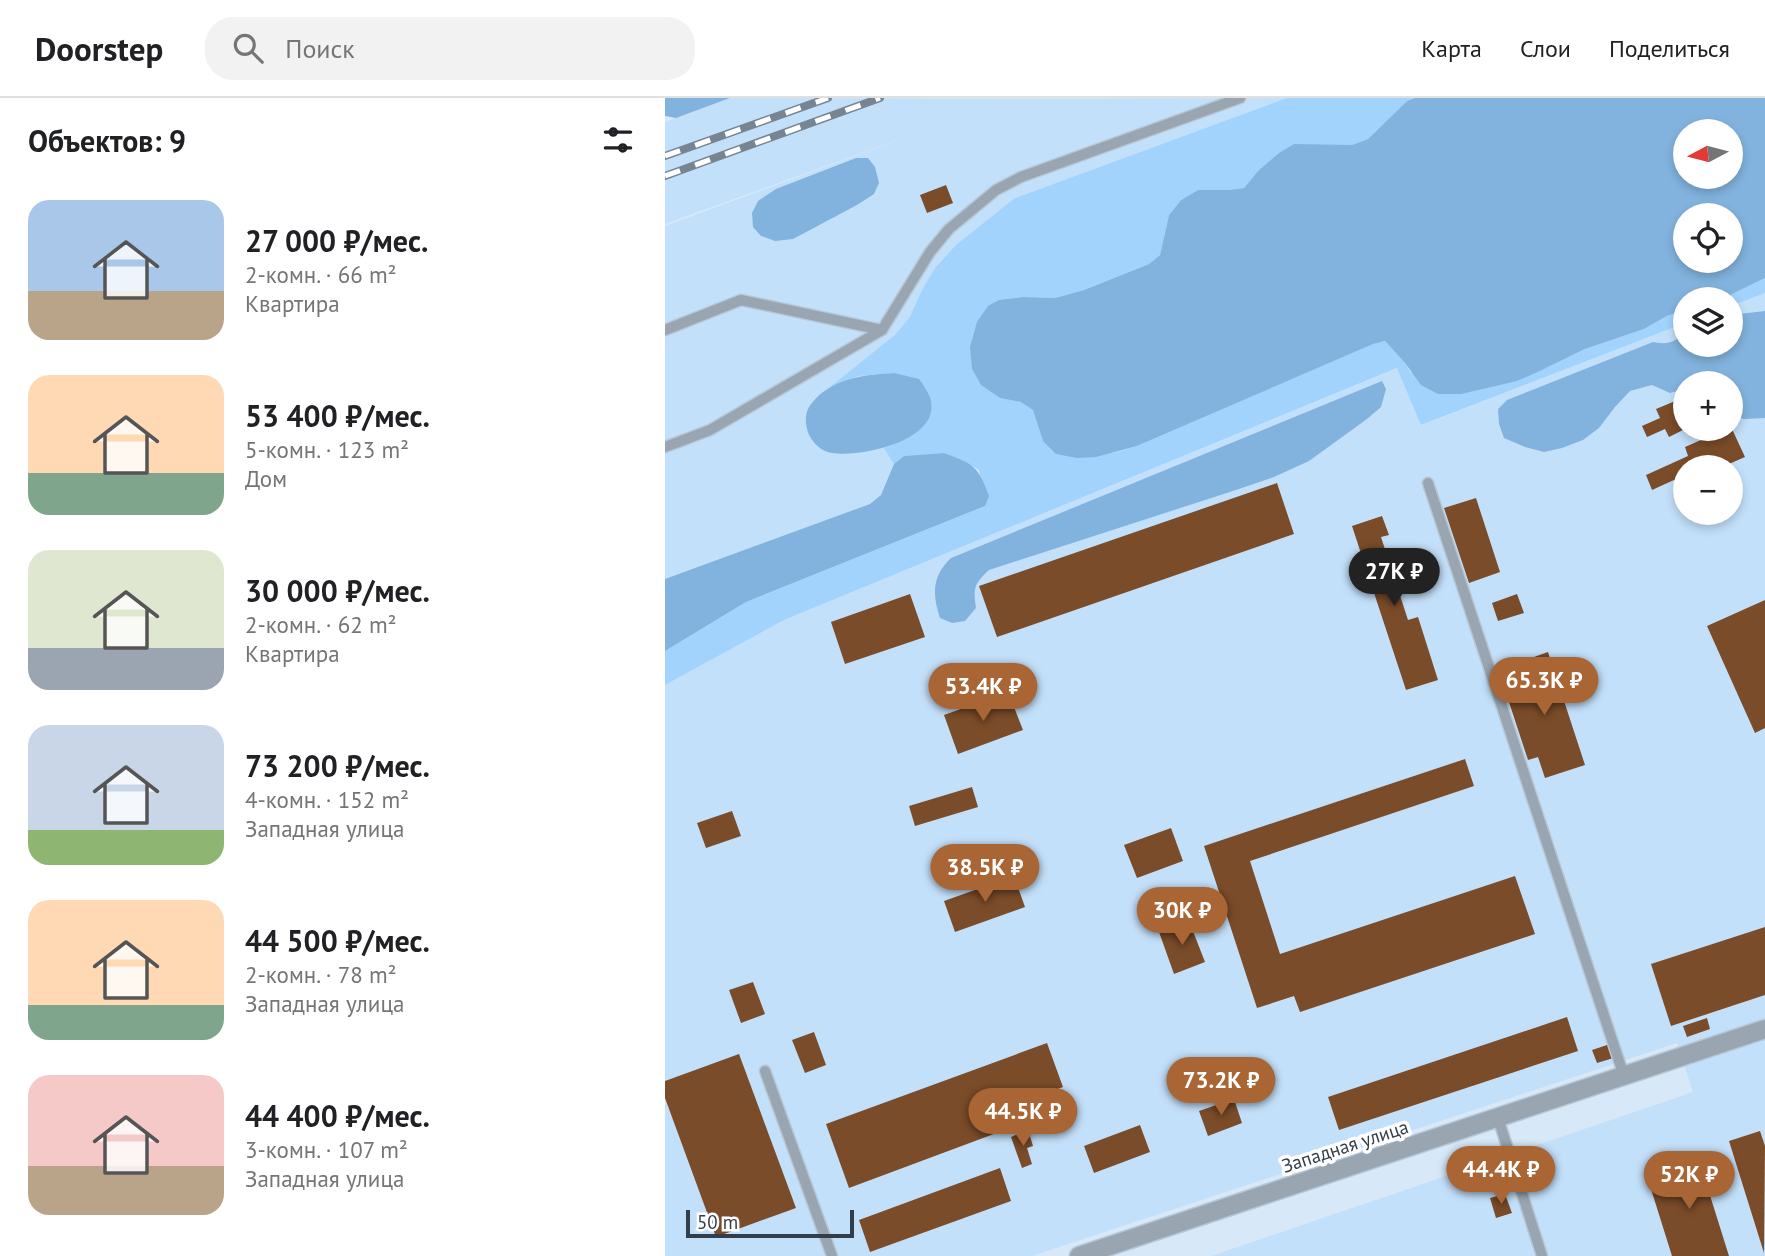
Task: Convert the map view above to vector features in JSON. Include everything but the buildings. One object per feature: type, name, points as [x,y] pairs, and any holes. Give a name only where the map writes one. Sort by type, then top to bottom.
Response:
[{"type":"street","name":"Западная улица","points":[[1079,1256],[1765,1029]]},
{"type":"lane","points":[[665,447],[710,430],[882,330],[930,252],[949,229],[996,190],[1021,177],[1240,98]]},
{"type":"lane","points":[[665,330],[741,300],[882,330]]},
{"type":"lane","points":[[1428,483],[1623,1076]]},
{"type":"lane","points":[[765,1071],[832,1256]]},
{"type":"lane","points":[[1498,1118],[1542,1256]]},
{"type":"shaded area","points":[[665,98],[730,98],[676,118],[665,116]]},
{"type":"shaded area","points":[[730,98],[1287,98],[1015,198],[1030,446],[665,579],[665,226],[934,127],[665,224],[665,122]]},
{"type":"shaded area","points":[[1287,98],[1415,98],[1407,101],[1368,139],[1352,145],[1294,145],[1258,171],[1244,188],[1198,190],[1181,200],[1169,215],[1160,255],[1149,264],[1084,290],[1055,298],[1025,297],[972,369],[981,385],[1000,398],[1021,402],[1034,410],[1043,441],[1113,453],[1137,446],[1372,344],[1385,341],[1411,373],[1542,370],[1585,349],[1644,329],[1673,314],[1673,328],[1421,425],[1397,368],[784,620],[665,685],[665,651],[746,602],[985,506],[979,470],[960,459],[944,453],[904,456],[894,464],[884,448],[907,438],[894,373],[858,376],[830,387],[895,335],[910,317],[936,267],[956,245],[1015,198]]},
{"type":"shaded area","points":[[1415,98],[1765,98],[1765,278],[1743,289],[1673,287],[1673,314],[1644,329],[1585,349],[1517,381],[1461,394],[1438,394],[1421,385],[1385,341],[1373,344],[1137,446],[1096,457],[1077,458],[1056,454],[1043,441],[1033,410],[1021,402],[1000,398],[981,385],[972,369],[970,347],[977,322],[988,306],[999,300],[1055,298],[1084,290],[1149,264],[1160,255],[1169,215],[1181,200],[1198,190],[1244,188],[1258,171],[1294,144],[1352,145],[1368,139],[1407,101]]},
{"type":"shaded area","points":[[856,158],[868,158],[875,167],[879,183],[874,194],[793,239],[775,241],[761,236],[753,227],[752,213],[758,201],[776,189]]},
{"type":"shaded area","points":[[1765,278],[1765,293],[1743,301],[1743,289]]},
{"type":"shaded area","points":[[1765,293],[1765,1256],[1211,1256],[1693,1092],[1677,1043],[1032,1256],[665,1256],[665,685],[784,620],[1398,368],[1422,425],[1673,328],[1673,357],[1743,357],[1743,301]]},
{"type":"shaded area","points":[[1765,311],[1765,418],[1743,419],[1743,371],[1673,371],[1673,392],[1652,385],[1630,391],[1599,428],[1583,440],[1544,452],[1504,438],[1498,409],[1507,400],[1653,342],[1673,341],[1673,357],[1743,357],[1743,314]]},
{"type":"shaded area","points":[[894,373],[919,379],[927,390],[931,412],[926,423],[917,432],[890,446],[859,453],[829,452],[813,442],[808,433],[806,416],[809,407],[819,395],[838,383]]},
{"type":"shaded area","points":[[1382,381],[1386,389],[1381,407],[1309,461],[1236,490],[989,570],[980,579],[975,591],[976,608],[965,621],[952,623],[940,618],[935,586],[940,572],[951,558]]},
{"type":"shaded area","points":[[944,453],[962,460],[978,472],[989,496],[985,506],[746,602],[665,651],[665,579],[870,504],[881,495],[894,464],[904,456]]},
{"type":"railway","points":[[665,156],[828,98]]},
{"type":"railway","points":[[665,176],[880,98]]}]
